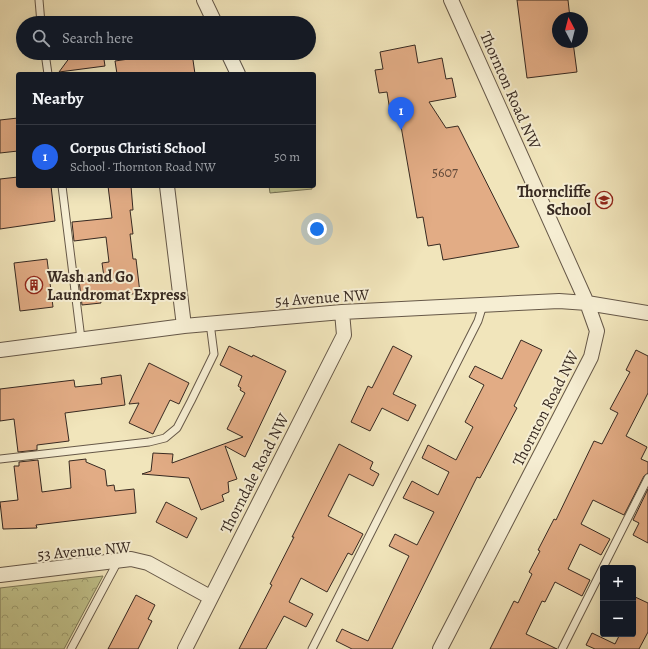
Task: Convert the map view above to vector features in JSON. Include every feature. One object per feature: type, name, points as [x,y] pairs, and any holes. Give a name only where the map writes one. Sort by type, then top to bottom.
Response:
[{"type":"street","points":[[204,0],[212,16]]},
{"type":"street","name":"Thornton Road NW","points":[[440,649],[591,357],[597,331],[587,303],[451,0]]},
{"type":"street","points":[[231,60],[237,72]]},
{"type":"street","points":[[167,188],[184,326]]},
{"type":"street","name":"54 Avenue NW","points":[[0,350],[210,323],[342,312],[559,301],[587,303],[648,313]]},
{"type":"street","name":"Thorndale Road NW","points":[[185,649],[344,335],[342,312]]},
{"type":"street","name":"53 Avenue NW","points":[[0,575],[131,559],[148,564],[210,597]]},
{"type":"lane","points":[[38,0],[40,16]]},
{"type":"lane","points":[[46,60],[48,72]]},
{"type":"lane","points":[[62,188],[81,339]]},
{"type":"lane","points":[[312,649],[478,321],[483,305]]},
{"type":"lane","points":[[0,459],[149,442],[165,438],[177,428],[214,354],[210,323]]},
{"type":"lane","points":[[562,649],[648,478]]},
{"type":"lane","points":[[71,649],[118,561]]},
{"type":"green space","points":[[269,188],[312,188],[312,189],[270,193]]},
{"type":"green space","points":[[103,576],[64,649],[0,649],[0,588]]},
{"type":"building","points":[[517,0],[568,0],[569,12],[552,12],[552,48],[574,48],[577,72],[527,78]]},
{"type":"building","points":[[415,45],[418,63],[442,58],[446,79],[452,78],[456,97],[429,102],[446,128],[458,126],[519,247],[443,260],[440,244],[428,246],[423,217],[417,218],[398,109],[390,111],[387,92],[379,93],[375,70],[383,69],[380,52]]},
{"type":"building","points":[[68,60],[104,60],[105,66],[59,72]]},
{"type":"building","points":[[193,60],[195,72],[117,72],[115,61]]},
{"type":"building","points":[[16,118],[16,151],[0,153],[0,120]]},
{"type":"building","points":[[16,177],[16,188],[51,188],[55,221],[0,229],[0,179]]},
{"type":"building","points":[[108,188],[131,188],[133,210],[130,210],[133,234],[130,234],[133,259],[136,259],[140,293],[100,298],[101,303],[82,305],[79,280],[104,277],[102,263],[109,262],[106,237],[74,241],[72,222],[112,218]]},
{"type":"building","name":"Wash and Go Laundromat Express","points":[[47,259],[53,307],[20,311],[14,263]]},
{"type":"building","points":[[521,340],[542,350],[514,406],[517,408],[480,478],[477,477],[392,649],[352,649],[336,641],[342,629],[368,641],[409,556],[389,546],[395,534],[417,545],[434,512],[403,498],[412,481],[438,495],[449,472],[422,458],[428,445],[456,460],[473,427],[465,422],[484,385],[469,377],[475,366],[502,379]]},
{"type":"building","points":[[229,346],[252,357],[253,355],[286,371],[245,457],[225,446],[237,479],[228,482],[229,492],[222,495],[224,501],[201,510],[189,478],[142,474],[151,471],[153,453],[173,454],[172,463],[243,437],[227,429],[245,393],[240,390],[241,388],[238,386],[242,376],[220,365]]},
{"type":"building","points":[[393,346],[412,356],[393,394],[416,405],[408,421],[382,408],[370,431],[351,422],[368,386],[372,388]]},
{"type":"building","points":[[636,350],[648,356],[648,393],[626,436],[647,447],[641,459],[648,462],[648,473],[644,476],[624,515],[593,500],[581,524],[610,539],[601,555],[580,544],[568,569],[590,580],[582,596],[555,582],[545,602],[542,601],[526,634],[557,649],[490,649],[514,601],[518,603],[532,574],[529,572],[540,551],[538,550],[554,519],[556,520],[594,441],[602,444],[618,413],[610,409],[630,372],[626,370]]},
{"type":"building","points":[[149,363],[189,383],[179,404],[170,400],[153,434],[129,423],[139,403],[129,404]]},
{"type":"building","points":[[121,375],[125,405],[65,413],[69,441],[37,445],[37,450],[18,452],[14,419],[0,421],[0,389],[74,380],[75,387],[102,384],[101,378]]},
{"type":"building","points":[[339,444],[373,462],[370,469],[379,474],[373,486],[349,474],[328,516],[363,534],[352,555],[348,553],[327,592],[301,578],[289,602],[313,614],[306,627],[284,616],[266,649],[239,649],[272,585],[270,584],[294,537],[292,537]]},
{"type":"building","points":[[86,459],[86,462],[105,470],[107,486],[114,485],[115,491],[134,489],[136,513],[36,525],[37,528],[3,529],[0,502],[18,500],[14,466],[19,466],[19,462],[38,460],[42,492],[71,488],[69,461]]},
{"type":"building","points":[[648,489],[648,543],[633,535],[639,523],[633,520]]},
{"type":"building","points":[[166,502],[197,518],[187,538],[156,522]]},
{"type":"building","points":[[136,595],[155,605],[148,619],[152,621],[138,649],[108,649]]},
{"type":"building","points":[[636,597],[648,603],[648,632],[639,649],[595,649],[586,645],[592,633],[615,644],[618,637],[636,637]]},
{"type":"place","name":"Corpus Christi School","points":[[401,130]]},
{"type":"place","name":"Thorncliffe School","points":[[604,200]]},
{"type":"place","name":"Wash and Go Laundromat Express","points":[[34,285]]}]
